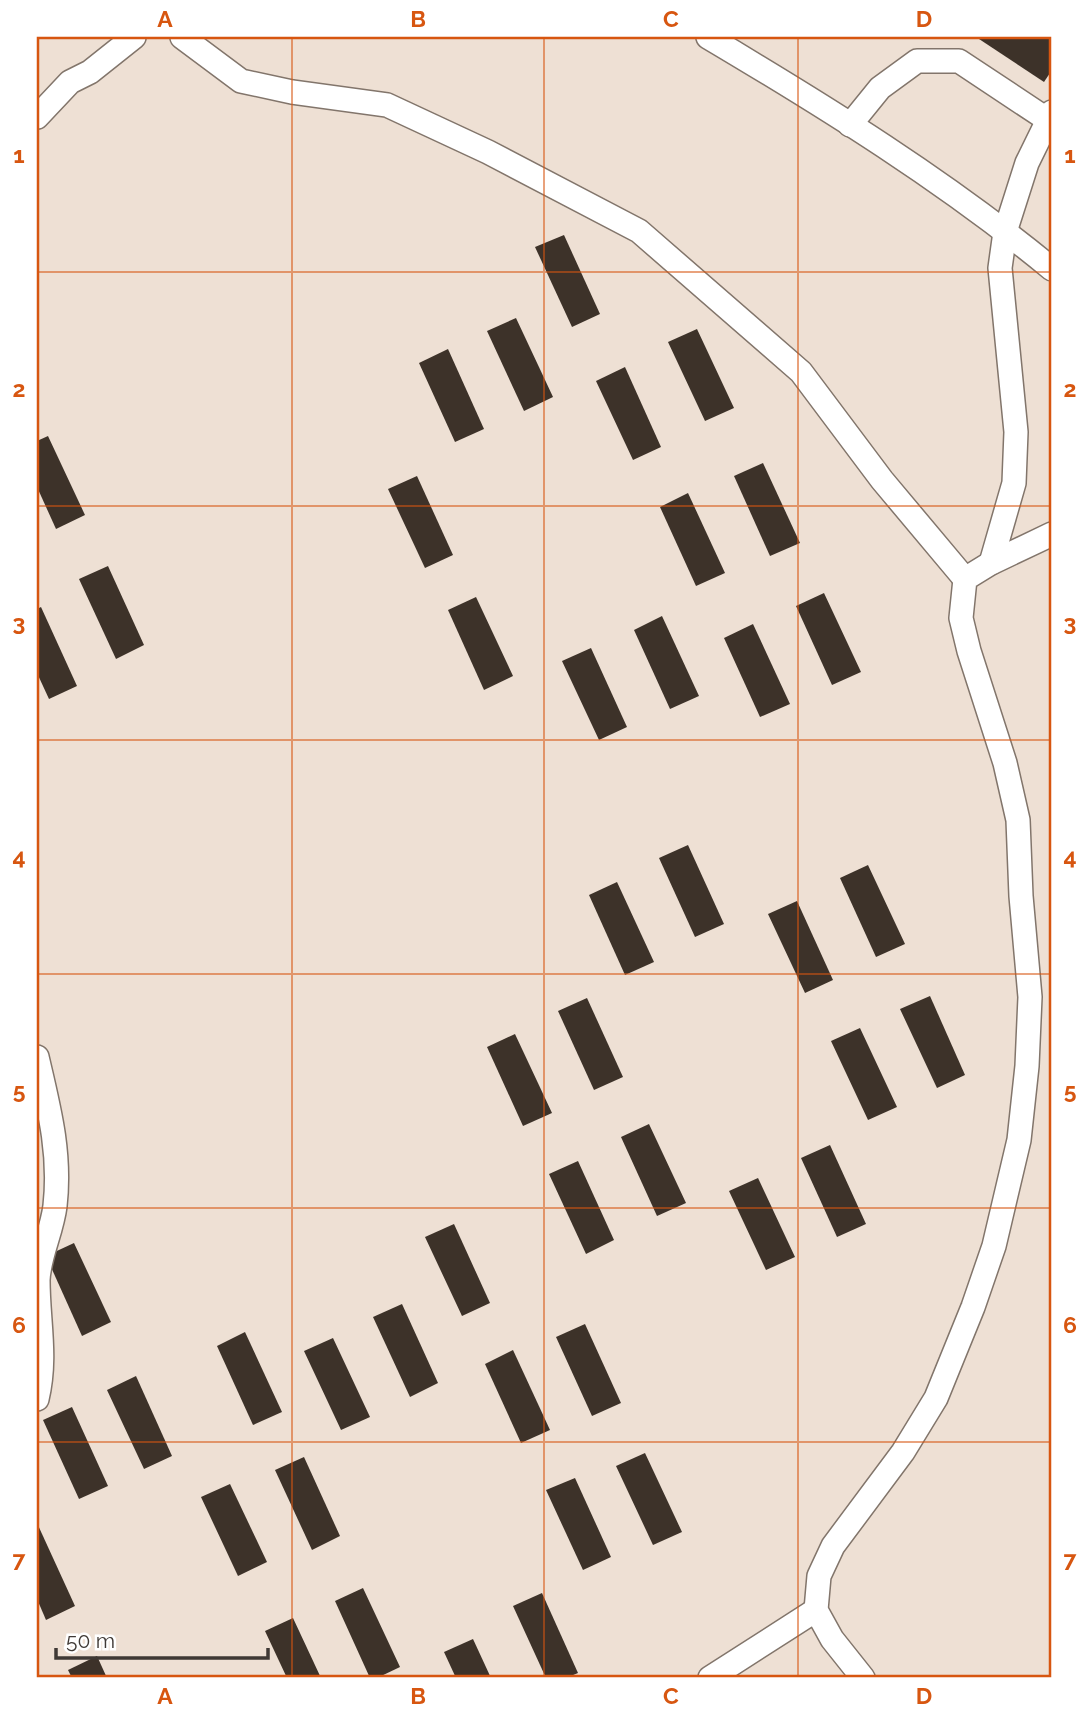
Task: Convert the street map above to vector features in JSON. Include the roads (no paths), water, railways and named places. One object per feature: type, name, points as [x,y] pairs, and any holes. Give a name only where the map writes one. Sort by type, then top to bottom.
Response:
[{"type":"street","points":[[37,117],[70,82],[90,72],[134,37]]},
{"type":"street","points":[[182,37],[241,81],[292,92],[387,105],[488,152],[639,231],[801,372],[881,480],[965,579],[961,618],[968,651],[1005,763],[1018,820],[1021,896],[1030,997],[1027,1066],[1019,1140],[994,1246],[973,1307],[936,1398],[902,1452],[833,1546],[820,1576],[816,1610],[832,1639],[863,1678]]},
{"type":"street","points":[[722,40],[1005,232],[1052,268]]},
{"type":"street","points":[[850,125],[880,88],[917,61],[959,61],[1050,116],[1027,163],[1005,232],[1000,268],[1016,432],[1014,483],[991,563]]},
{"type":"street","points":[[965,579],[991,563],[1052,534]]},
{"type":"street","points":[[37,1057],[57,1145],[46,1207],[38,1278],[43,1327],[41,1383],[37,1399]]},
{"type":"street","points":[[710,1678],[816,1610]]}]
